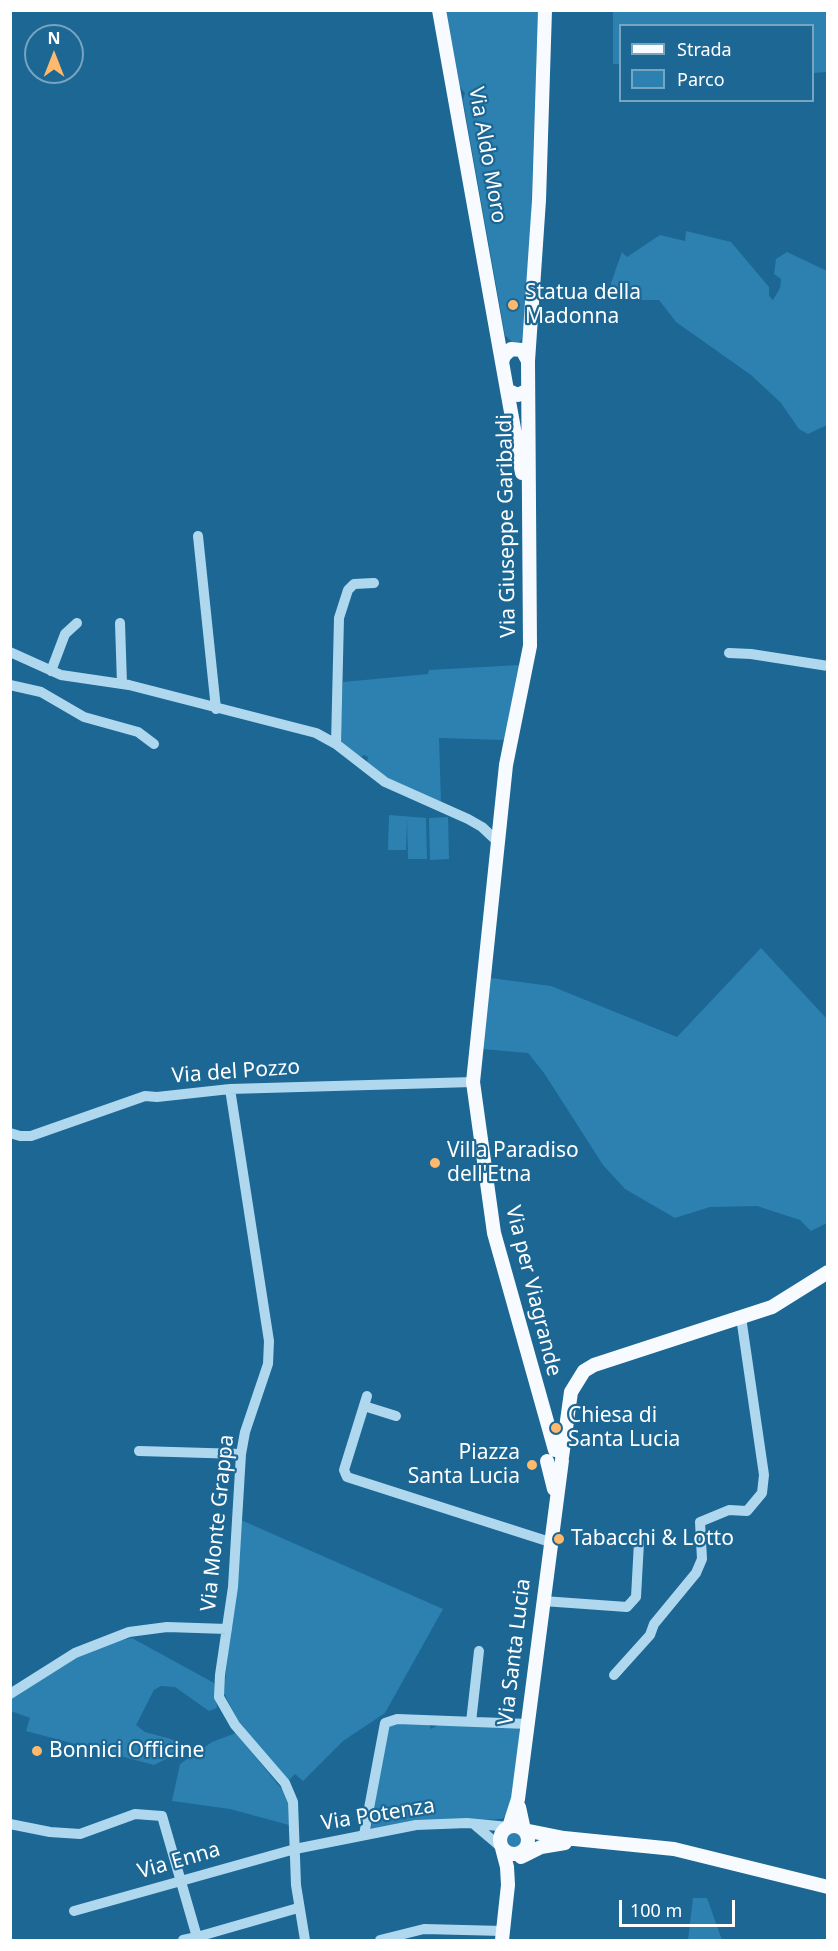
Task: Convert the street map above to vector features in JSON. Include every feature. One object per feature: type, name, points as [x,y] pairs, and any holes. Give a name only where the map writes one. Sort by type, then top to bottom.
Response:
[{"type":"main road","name":"Via Aldo Moro","points":[[440,10],[493,307]]},
{"type":"main road","points":[[502,362],[506,352],[515,349],[524,340],[530,308],[538,200],[545,10]]},
{"type":"main road","points":[[493,307],[502,338],[515,349],[526,354],[528,361]]},
{"type":"main road","name":"Via Giuseppe Garibaldi","points":[[493,307],[522,476],[528,660]]},
{"type":"main road","name":"Via Giuseppe Garibaldi","points":[[484,978],[506,765],[528,660],[530,561],[526,391],[530,308]]},
{"type":"main road","points":[[507,390],[518,396],[526,391]]},
{"type":"main road","name":"Via per Viagrande","points":[[484,978],[473,1082],[494,1233],[555,1455]]},
{"type":"main road","points":[[555,1455],[565,1434],[570,1392],[584,1371],[594,1365],[784,1301],[828,1272]]},
{"type":"main road","name":"Via Santa Lucia","points":[[518,1799],[555,1509],[555,1455]]},
{"type":"main road","points":[[508,1885],[501,1836],[509,1827],[518,1799]]},
{"type":"main road","points":[[502,1936],[511,1870],[524,1853],[528,1839],[519,1817],[518,1799]]},
{"type":"main road","points":[[509,1827],[517,1826],[524,1830],[585,1840],[674,1849],[828,1887]]},
{"type":"main road","points":[[502,1848],[514,1854],[585,1840]]},
{"type":"street","points":[[198,536],[216,708]]},
{"type":"street","points":[[336,744],[339,618],[348,590],[354,584],[374,583]]},
{"type":"street","points":[[51,671],[65,634],[77,623]]},
{"type":"street","points":[[120,623],[122,684]]},
{"type":"street","points":[[10,652],[51,671],[122,684],[316,732],[336,744],[385,782],[468,819],[482,827],[498,842]]},
{"type":"street","points":[[729,653],[828,666]]},
{"type":"street","points":[[10,685],[41,692],[84,717],[138,732],[154,744]]},
{"type":"street","name":"Via del Pozzo","points":[[10,1133],[31,1136],[145,1096],[230,1089],[473,1082]]},
{"type":"street","name":"Via Monte Grappa","points":[[230,1089],[269,1341],[267,1364],[245,1432],[241,1454],[233,1587],[218,1686],[219,1697],[228,1716],[279,1775],[290,1793],[295,1814],[298,1908],[305,1941]]},
{"type":"street","points":[[614,1674],[650,1635],[654,1624],[696,1573],[702,1559],[700,1521],[729,1510],[747,1511],[762,1493],[764,1475],[741,1317]]},
{"type":"street","points":[[396,1416],[366,1401],[344,1470],[347,1477],[550,1542]]},
{"type":"street","points":[[139,1451],[241,1454]]},
{"type":"street","points":[[543,1601],[627,1607],[636,1597],[639,1542]]},
{"type":"street","points":[[10,1694],[75,1653],[129,1632],[149,1628],[227,1629]]},
{"type":"street","points":[[471,1722],[479,1650]]},
{"type":"street","points":[[364,1835],[385,1723],[397,1719],[528,1724]]},
{"type":"street","points":[[10,1824],[50,1832],[80,1834],[135,1814],[156,1814],[165,1820],[197,1939]]},
{"type":"street","points":[[467,1823],[486,1832],[502,1848]]},
{"type":"street","name":"Via Potenza","points":[[295,1849],[416,1825],[467,1823],[509,1827]]},
{"type":"street","name":"Via Enna","points":[[74,1911],[295,1849]]},
{"type":"street","points":[[183,1941],[197,1939],[298,1908]]},
{"type":"street","points":[[380,1941],[424,1929],[502,1936]]},
{"type":"green space","points":[[446,11],[538,11],[529,277],[522,339],[514,344],[505,335],[463,100],[465,93],[460,87]]},
{"type":"green space","points":[[613,11],[827,11],[827,72],[814,73],[814,24],[619,24],[619,64],[613,64]]},
{"type":"green space","points":[[686,231],[731,242],[769,287],[769,296],[773,300],[780,288],[781,279],[774,274],[776,259],[787,252],[827,271],[827,425],[808,434],[799,429],[781,403],[751,375],[676,322],[659,300],[609,300],[611,283],[622,252],[627,257],[660,235],[685,241]]},
{"type":"green space","points":[[520,665],[505,740],[439,738],[441,802],[398,786],[367,762],[368,757],[364,755],[361,757],[340,743],[343,682],[428,674],[429,670]]},
{"type":"green space","points":[[389,815],[426,818],[427,859],[408,859],[407,820],[406,850],[388,850]]},
{"type":"green space","points":[[448,817],[449,859],[430,860],[429,818]]},
{"type":"green space","points":[[761,948],[827,1019],[827,1223],[811,1231],[800,1220],[757,1206],[710,1207],[675,1218],[625,1189],[603,1165],[544,1073],[528,1053],[482,1049],[491,978],[551,986],[677,1037]]},
{"type":"green space","points":[[241,1520],[443,1609],[385,1713],[343,1741],[303,1781],[295,1774],[288,1781],[239,1723],[224,1693]]},
{"type":"green space","points":[[132,1638],[214,1683],[217,1708],[209,1711],[175,1687],[161,1686],[154,1690],[136,1725],[145,1732],[171,1739],[188,1748],[154,1765],[26,1731],[30,1718],[11,1711],[10,1699],[77,1657],[114,1642]]},
{"type":"green space","points":[[394,1724],[429,1724],[431,1729],[438,1725],[516,1727],[521,1730],[512,1808],[507,1815],[502,1819],[413,1822],[371,1829],[387,1728]]},
{"type":"green space","points":[[236,1733],[284,1792],[288,1802],[289,1825],[230,1809],[172,1801],[180,1764],[212,1742]]},
{"type":"green space","points":[[514,1830],[524,1837],[525,1841],[518,1851],[514,1852],[504,1845],[503,1841],[510,1831]]},
{"type":"green space","points":[[693,1898],[707,1898],[722,1940],[688,1940]]},
{"type":"place","name":"Statua della Madonna","points":[[513,305]]},
{"type":"place","name":"Villa Paradiso dell'Etna","points":[[435,1163]]},
{"type":"place","name":"Chiesa di Santa Lucia","points":[[556,1428]]},
{"type":"place","name":"Piazza Santa Lucia","points":[[532,1465]]},
{"type":"place","name":"Tabacchi & Lotto","points":[[559,1539]]},
{"type":"place","name":"Bonnici Officine","points":[[37,1751]]}]
